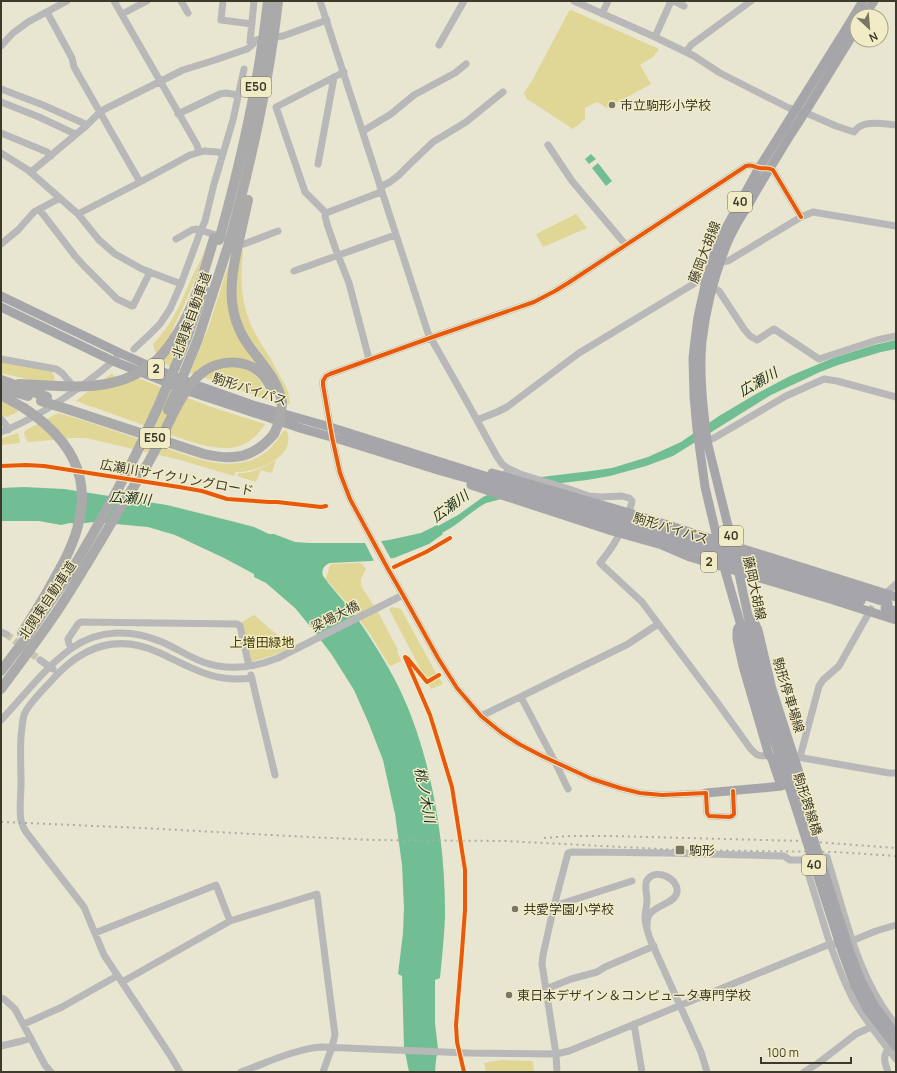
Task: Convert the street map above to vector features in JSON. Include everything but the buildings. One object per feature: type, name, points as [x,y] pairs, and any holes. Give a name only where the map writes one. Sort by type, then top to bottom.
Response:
[{"type":"highway","name":"北関東自動車道","points":[[1,672],[30,633],[73,568],[99,524],[180,369],[198,339],[225,242],[228,210],[255,91],[268,1]]},
{"type":"highway","name":"E50","points":[[225,242],[261,133],[263,101],[272,52],[278,1]]},
{"type":"highway","points":[[1,380],[13,383],[58,386],[94,386],[130,378],[146,369],[164,353],[174,339],[184,322],[198,286],[225,242]]},
{"type":"highway","points":[[1,389],[44,399],[200,447],[221,452],[234,452],[258,443],[271,432],[280,395],[276,384],[267,369],[239,330],[233,312],[231,278],[225,242]]},
{"type":"highway","points":[[123,503],[155,451],[188,387],[198,376],[210,367],[223,362],[246,365],[265,377],[278,402]]},
{"type":"highway","name":"北関東自動車道","points":[[1,689],[58,610],[123,503],[164,419],[180,369]]},
{"type":"highway","points":[[13,383],[44,399]]},
{"type":"highway","points":[[1,395],[24,408],[46,424],[63,442],[74,461],[79,477],[82,496],[80,520],[74,538],[61,566],[43,599],[1,663]]},
{"type":"main road","name":"藤岡大胡線","points":[[778,742],[758,662],[738,572],[734,546],[701,427],[700,361],[704,324],[715,252],[727,226],[759,168],[863,1]]},
{"type":"main road","name":"藤岡大胡線","points":[[709,284],[735,228],[769,168],[849,41]]},
{"type":"main road","name":"駒形バイパス","points":[[1,296],[120,353],[196,385],[253,405],[330,427],[432,460],[506,476],[540,494],[569,506],[889,601],[896,611]]},
{"type":"main road","name":"駒形バイパス","points":[[1,307],[113,361],[191,392],[249,412],[441,471],[487,488],[527,500],[569,506]]},
{"type":"main road","name":"藤岡大胡線","points":[[704,441],[703,472],[713,523],[757,688],[778,742]]},
{"type":"main road","name":"2","points":[[506,476],[718,540],[889,601]]},
{"type":"main road","name":"2","points":[[527,500],[690,557],[870,610],[896,620]]},
{"type":"main road","points":[[697,534],[711,528],[713,523]]},
{"type":"main road","name":"駒形停車場線","points":[[706,793],[781,786],[801,779],[797,758],[771,683],[758,630],[745,599]]},
{"type":"main road","points":[[741,625],[737,629],[736,636],[742,666],[769,755],[772,759],[781,786]]},
{"type":"main road","name":"駒形跨線橋","points":[[778,742],[842,954],[859,985]]},
{"type":"main road","name":"40","points":[[859,985],[896,1035]]},
{"type":"main road","name":"40","points":[[859,985],[867,1009],[892,1048]]},
{"type":"street","points":[[1,46],[13,33],[28,22],[65,1]]},
{"type":"street","points":[[114,1],[197,145],[199,152]]},
{"type":"street","points":[[122,14],[147,1]]},
{"type":"street","points":[[181,1],[188,12]]},
{"type":"street","points":[[223,1],[221,20],[252,24]]},
{"type":"street","points":[[253,44],[250,42],[254,1]]},
{"type":"street","points":[[320,1],[428,333],[502,464],[506,476],[520,474],[594,497],[625,496],[631,499],[632,501],[629,513],[620,533],[611,549],[600,563],[642,602],[755,754],[760,756],[769,755]]},
{"type":"street","points":[[440,45],[464,1]]},
{"type":"street","points":[[574,1],[699,58],[726,77],[795,110],[804,112],[836,126],[854,132],[856,128],[865,125],[896,125]]},
{"type":"street","points":[[602,14],[608,1]]},
{"type":"street","points":[[655,37],[671,1]]},
{"type":"street","points":[[674,1],[684,6]]},
{"type":"street","points":[[686,52],[691,45],[751,1]]},
{"type":"street","points":[[47,12],[99,113],[140,182]]},
{"type":"street","points":[[31,172],[105,109],[183,70],[247,49],[256,40],[283,36],[327,20]]},
{"type":"street","points":[[363,131],[391,114],[414,95],[455,73],[466,64]]},
{"type":"street","points":[[134,349],[160,324],[170,309],[181,284],[200,230],[205,221],[234,115],[244,69]]},
{"type":"street","points":[[344,72],[276,107],[305,192],[326,213],[325,216],[327,224],[349,283],[369,359]]},
{"type":"street","points":[[318,164],[334,77]]},
{"type":"street","points":[[1,89],[43,105],[83,123],[86,126]]},
{"type":"street","points":[[326,213],[381,189],[399,175],[433,142],[466,122],[503,92]]},
{"type":"street","points":[[178,114],[220,94],[226,93],[238,95]]},
{"type":"street","points":[[1,102],[73,132],[75,135]]},
{"type":"street","points":[[1,133],[47,152],[51,156]]},
{"type":"street","points":[[548,145],[572,181],[625,244]]},
{"type":"street","points":[[78,214],[186,156],[199,152],[212,151],[223,153]]},
{"type":"street","points":[[1,153],[5,154],[31,172],[78,214],[98,240],[115,254],[133,265],[181,284]]},
{"type":"street","points":[[733,791],[734,814],[729,817],[709,816],[707,813],[706,793],[662,795],[634,792],[592,779],[515,742],[482,716],[457,688],[449,676],[365,528],[345,487],[340,473],[332,437],[323,381],[326,376],[369,359],[534,302],[544,297],[568,283],[625,244],[746,166],[753,165],[759,168],[769,168],[773,170],[801,217]]},
{"type":"street","points":[[1,244],[18,230],[34,212],[60,198]]},
{"type":"street","points":[[39,209],[84,266],[119,300],[133,306],[150,272]]},
{"type":"street","points":[[720,262],[728,262],[801,217],[813,212],[896,226]]},
{"type":"street","points":[[176,239],[192,230],[197,229],[244,244],[278,231]]},
{"type":"street","points":[[294,271],[395,235]]},
{"type":"street","points":[[477,420],[507,407],[582,351],[695,283],[701,281],[709,284],[719,291],[750,336],[758,340],[774,329],[819,359],[877,340],[896,336]]},
{"type":"street","points":[[4,431],[46,410],[76,390],[101,372],[120,353]]},
{"type":"street","points":[[1,359],[56,369],[62,373],[76,390]]},
{"type":"street","points":[[704,441],[714,438],[786,396],[824,379],[837,381],[896,397]]},
{"type":"street","points":[[1,419],[6,425],[4,431]]},
{"type":"street","points":[[889,601],[896,584]]},
{"type":"street","name":"梁場大橋","points":[[1,720],[57,660],[84,641],[101,635],[118,633],[134,634],[161,642],[203,662],[230,667],[253,666],[278,658],[403,594]]},
{"type":"street","points":[[870,610],[839,666],[823,680],[819,686],[797,758],[896,773]]},
{"type":"street","points":[[72,648],[68,639],[78,624],[82,622],[237,624],[240,626],[248,662]]},
{"type":"street","points":[[482,716],[628,644],[658,624]]},
{"type":"street","points":[[180,1072],[104,955],[84,907],[26,832],[21,822],[21,742],[24,714],[31,703],[71,661],[85,652],[108,644],[132,644],[159,652],[211,676],[236,679],[251,676],[275,776]]},
{"type":"street","points":[[40,660],[57,674]]},
{"type":"street","points":[[521,697],[568,789]]},
{"type":"street","points":[[557,1072],[556,1054],[542,964],[542,955],[568,854],[572,852],[636,852],[784,856],[790,860],[827,857],[862,968],[884,1010],[896,1025]]},
{"type":"street","points":[[804,860],[830,944],[849,990],[871,1027],[892,1048],[896,1059]]},
{"type":"street","points":[[647,927],[650,913],[657,907],[673,899],[676,895],[677,890],[674,881],[666,876],[651,876],[646,883],[647,899],[645,918],[647,927],[650,939],[701,1052],[707,1072]]},
{"type":"street","points":[[554,906],[632,881]]},
{"type":"street","points":[[95,933],[216,885],[230,921]]},
{"type":"street","points":[[24,1024],[120,979],[230,921],[317,894],[335,1035],[322,1072]]},
{"type":"street","points":[[241,1072],[310,1048],[332,1047],[468,1053],[556,1054],[570,1051],[830,944],[853,940],[896,925]]},
{"type":"street","points":[[546,989],[571,979],[597,972],[605,967],[654,946]]},
{"type":"street","points":[[1,998],[15,1009],[45,1065],[51,1072]]},
{"type":"street","points":[[634,1024],[642,1072]]},
{"type":"street","points":[[804,1072],[815,1069],[856,1034],[871,1027]]},
{"type":"street","points":[[1,1046],[31,1038]]},
{"type":"street","points":[[888,1072],[884,1060],[885,1055],[892,1048]]},
{"type":"green space","points":[[571,10],[659,49],[653,57],[640,65],[651,84],[607,108],[597,102],[585,108],[585,119],[573,129],[527,99],[524,93],[569,11]]},
{"type":"green space","points":[[576,214],[587,228],[543,247],[536,234]]},
{"type":"green space","points":[[208,241],[209,242],[198,272],[171,335],[156,355],[153,344],[172,320]]},
{"type":"green space","points":[[240,250],[243,250],[242,284],[245,309],[255,333],[285,385],[290,404],[287,403],[274,370],[253,343],[242,324],[236,292]]},
{"type":"green space","points":[[228,266],[230,267],[227,296],[230,316],[262,369],[249,363],[194,375],[190,373],[209,326]]},
{"type":"green space","points":[[183,332],[170,366],[161,362]]},
{"type":"green space","points":[[1,361],[51,371],[54,375],[55,383],[40,382],[1,373]]},
{"type":"green space","points":[[234,366],[253,373],[261,381],[268,400],[203,377],[217,369]]},
{"type":"green space","points":[[112,373],[116,379],[125,373],[211,407],[265,424],[258,434],[245,444],[228,448],[211,447],[185,440],[76,401]]},
{"type":"green space","points":[[1,401],[19,411],[7,417],[1,415]]},
{"type":"green space","points":[[58,413],[185,455],[218,463],[239,463],[260,456],[271,448],[284,430],[287,431],[288,442],[285,450],[274,461],[250,471],[236,472],[234,476],[180,460],[86,438],[27,441],[24,433],[26,430]]},
{"type":"green space","points":[[17,433],[20,442],[1,445],[1,439]]},
{"type":"green space","points":[[276,460],[272,473],[261,470],[256,482],[237,476],[239,473],[258,470]]},
{"type":"green space","points":[[360,563],[366,569],[361,579],[361,586],[379,614],[398,650],[397,651],[401,661],[391,666],[352,609],[326,579],[330,565],[332,564]]},
{"type":"green space","points":[[392,607],[401,609],[443,684],[431,689],[389,609]]},
{"type":"green space","name":"上増田緑地","points":[[254,615],[290,648],[271,656],[250,662],[241,623]]},
{"type":"green space","points":[[501,1060],[533,1061],[534,1072],[486,1072],[484,1063]]},
{"type":"water","points":[[591,154],[596,159],[589,164],[585,159]]},
{"type":"water","points":[[598,163],[612,181],[606,186],[592,168]]},
{"type":"water","name":"桃ノ木川","points":[[896,340],[896,349],[838,365],[771,395],[673,456],[646,466],[610,476],[562,483],[486,503],[442,533],[443,534],[429,544],[394,558],[330,563],[324,568],[322,572],[323,576],[362,625],[394,678],[407,705],[417,733],[433,794],[443,857],[445,888],[444,940],[440,978],[435,980],[435,1023],[438,1049],[435,1072],[409,1072],[404,1047],[402,976],[398,974],[403,933],[404,908],[402,865],[395,814],[383,760],[354,690],[332,655],[314,631],[295,608],[266,583],[254,577],[254,574],[175,535],[148,527],[94,522],[61,525],[39,521],[1,521],[1,488],[24,487],[64,489],[167,505],[254,527],[269,534],[274,534],[295,542],[366,543],[389,540],[421,533],[437,525],[438,526],[458,515],[483,497],[496,491],[541,477],[612,468],[648,457],[681,442],[719,416],[790,376],[833,358],[874,345]]},
{"type":"pier","points":[[380,539],[392,561],[375,563],[364,541]]},
{"type":"tunnel","points":[[6,634],[40,660]]},
{"type":"railway","points":[[1,822],[373,840],[505,841],[680,850],[836,852],[896,856]]},
{"type":"railway","points":[[544,838],[570,836],[610,836],[802,841],[896,848]]},
{"type":"cycle path","points":[[733,791],[734,814],[729,817],[709,816],[707,813],[706,793],[662,795],[640,793],[592,779],[519,744],[502,733],[481,716],[457,688],[438,658],[350,499],[340,473],[332,437],[323,381],[326,376],[330,374],[534,302],[568,283],[748,165],[773,170],[801,217]]},
{"type":"cycle path","name":"広瀬川サイクリングロード","points":[[1,466],[44,466],[202,491],[227,499],[277,502],[321,507],[326,506]]},
{"type":"cycle path","points":[[394,567],[426,552],[450,538]]},
{"type":"cycle path","points":[[439,675],[427,682],[405,657],[430,715],[452,787],[465,870],[465,910],[456,1025],[457,1042],[464,1072]]},
{"type":"place","name":"市立駒形小学校","points":[[612,105]]},
{"type":"place","name":"駒形","points":[[680,850]]},
{"type":"place","name":"共愛学園小学校","points":[[515,909]]},
{"type":"place","name":"東日本デザイン＆コンピュータ専門学校","points":[[509,995]]},
{"type":"water label","name":"広瀬川","points":[[758,382]]},
{"type":"water label","name":"広瀬川","points":[[130,498]]},
{"type":"water label","name":"広瀬川","points":[[450,506]]}]
